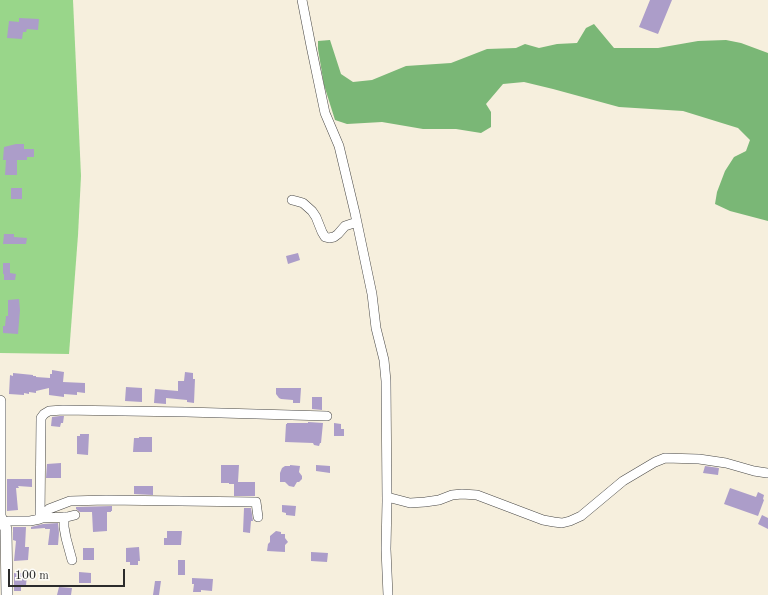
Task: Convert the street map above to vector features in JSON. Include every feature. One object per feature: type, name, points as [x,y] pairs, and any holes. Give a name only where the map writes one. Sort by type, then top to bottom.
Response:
[{"type":"street","points":[[302,0],[325,113],[339,146],[357,222],[372,294],[376,328],[384,360],[386,381],[386,549],[388,595]]},
{"type":"street","points":[[292,200],[302,203],[312,210],[325,237],[334,237],[346,226],[357,222]]},
{"type":"street","points":[[0,401],[0,516],[6,529],[7,595]]},
{"type":"street","points":[[41,519],[41,418],[49,411],[186,412],[327,416]]},
{"type":"street","points":[[387,497],[410,503],[439,500],[452,495],[477,495],[543,520],[562,523],[581,516],[623,481],[655,462],[665,458],[699,458],[766,473]]},
{"type":"street","points":[[41,519],[49,509],[70,501],[106,500],[256,502],[258,517]]},
{"type":"street","points":[[2,523],[9,521],[30,521],[75,515]]},
{"type":"street","points":[[64,517],[66,538],[72,560]]},
{"type":"green space","points":[[0,0],[73,0],[81,176],[69,354],[0,353]]},
{"type":"green space","points":[[594,24],[614,48],[658,48],[698,41],[726,40],[741,43],[768,53],[768,221],[730,211],[715,204],[717,192],[725,171],[734,157],[746,151],[750,140],[738,128],[683,111],[619,107],[524,82],[503,84],[486,104],[491,112],[491,127],[481,133],[456,129],[423,129],[382,122],[347,124],[335,120],[324,85],[318,49],[318,41],[330,40],[341,74],[353,82],[372,80],[406,66],[451,63],[487,49],[516,48],[525,44],[539,48],[557,44],[577,43],[586,28]]},
{"type":"building","points":[[650,0],[672,0],[658,34],[639,27]]},
{"type":"building","points":[[19,18],[39,19],[38,30],[27,29],[26,32],[23,32],[22,39],[7,38],[9,21],[19,22]]},
{"type":"building","points":[[24,144],[24,149],[34,149],[34,157],[27,157],[27,160],[17,160],[17,175],[5,175],[6,160],[3,160],[4,147]]},
{"type":"building","points":[[11,188],[22,188],[22,199],[11,199]]},
{"type":"building","points":[[4,234],[14,234],[14,237],[27,238],[26,244],[3,244]]},
{"type":"building","points":[[298,253],[300,260],[288,264],[286,256]]},
{"type":"building","points":[[3,263],[10,263],[10,273],[16,274],[15,280],[4,280]]},
{"type":"building","points":[[19,299],[20,310],[18,334],[3,333],[3,326],[5,326],[6,316],[8,316],[8,300]]},
{"type":"building","points":[[52,370],[64,372],[63,382],[85,383],[85,393],[77,392],[77,395],[64,394],[64,397],[49,395],[49,388],[36,391],[36,393],[24,393],[24,395],[9,394],[10,375],[13,376],[13,373],[50,378]]},
{"type":"building","points":[[185,372],[193,373],[193,379],[195,379],[194,403],[187,402],[187,400],[166,398],[166,404],[154,403],[155,389],[178,391],[178,381],[184,381]]},
{"type":"building","points":[[126,387],[142,388],[142,402],[125,401]]},
{"type":"building","points":[[276,388],[301,388],[300,403],[293,403],[293,400],[279,398],[276,394]]},
{"type":"building","points":[[312,397],[322,397],[322,410],[312,409]]},
{"type":"building","points":[[64,416],[63,423],[61,423],[60,427],[51,426],[52,417]]},
{"type":"building","points":[[287,423],[323,423],[321,443],[319,446],[314,445],[313,443],[285,442]]},
{"type":"building","points":[[334,423],[341,424],[341,429],[344,429],[344,436],[334,436]]},
{"type":"building","points":[[80,434],[89,434],[88,455],[77,454],[77,436],[80,436]]},
{"type":"building","points":[[152,437],[152,452],[133,452],[134,438]]},
{"type":"building","points":[[61,463],[61,478],[46,478],[47,464]]},
{"type":"building","points":[[221,465],[239,465],[238,482],[255,482],[255,496],[234,496],[234,484],[221,483]]},
{"type":"building","points":[[290,465],[300,466],[299,472],[302,476],[302,479],[297,482],[294,487],[289,486],[285,482],[280,482],[280,473],[282,468]]},
{"type":"building","points":[[316,465],[330,466],[330,473],[316,471]]},
{"type":"building","points":[[705,466],[719,468],[718,475],[703,473]]},
{"type":"building","points":[[7,479],[32,479],[32,487],[18,486],[19,488],[16,488],[18,510],[7,511]]},
{"type":"building","points":[[134,486],[153,486],[153,495],[134,494]]},
{"type":"building","points":[[730,488],[756,497],[758,492],[764,495],[764,500],[758,516],[724,504]]},
{"type":"building","points":[[282,505],[296,506],[295,516],[286,515],[286,513],[282,512]]},
{"type":"building","points":[[112,506],[112,511],[107,512],[107,531],[93,532],[92,512],[80,512],[76,509],[76,507]]},
{"type":"building","points":[[244,508],[251,508],[253,521],[251,521],[250,533],[243,532]]},
{"type":"building","points":[[762,515],[768,518],[768,529],[758,524]]},
{"type":"building","points":[[58,523],[58,545],[48,545],[50,529],[31,529],[31,527],[43,524]]},
{"type":"building","points":[[13,527],[26,527],[25,547],[29,547],[28,560],[14,561],[16,541],[13,540]]},
{"type":"building","points":[[167,531],[182,531],[181,545],[164,545],[164,538],[167,538]]},
{"type":"building","points":[[276,531],[281,532],[281,534],[285,534],[285,538],[288,542],[285,545],[285,552],[267,551],[270,536]]},
{"type":"building","points":[[139,547],[140,561],[138,561],[138,565],[130,565],[130,562],[126,562],[126,548]]},
{"type":"building","points":[[83,548],[94,548],[94,560],[83,560]]},
{"type":"building","points":[[311,552],[328,553],[327,562],[311,561]]},
{"type":"building","points":[[178,560],[185,560],[185,575],[178,575]]},
{"type":"building","points":[[79,572],[91,573],[91,583],[79,583]]},
{"type":"building","points":[[14,573],[25,573],[27,576],[26,585],[21,585],[21,591],[14,591]]},
{"type":"building","points":[[192,578],[213,579],[212,591],[201,590],[201,592],[193,592],[194,584],[192,584]]},
{"type":"building","points":[[155,581],[161,581],[159,595],[153,595]]},
{"type":"building","points":[[59,587],[72,588],[71,595],[57,595]]}]
